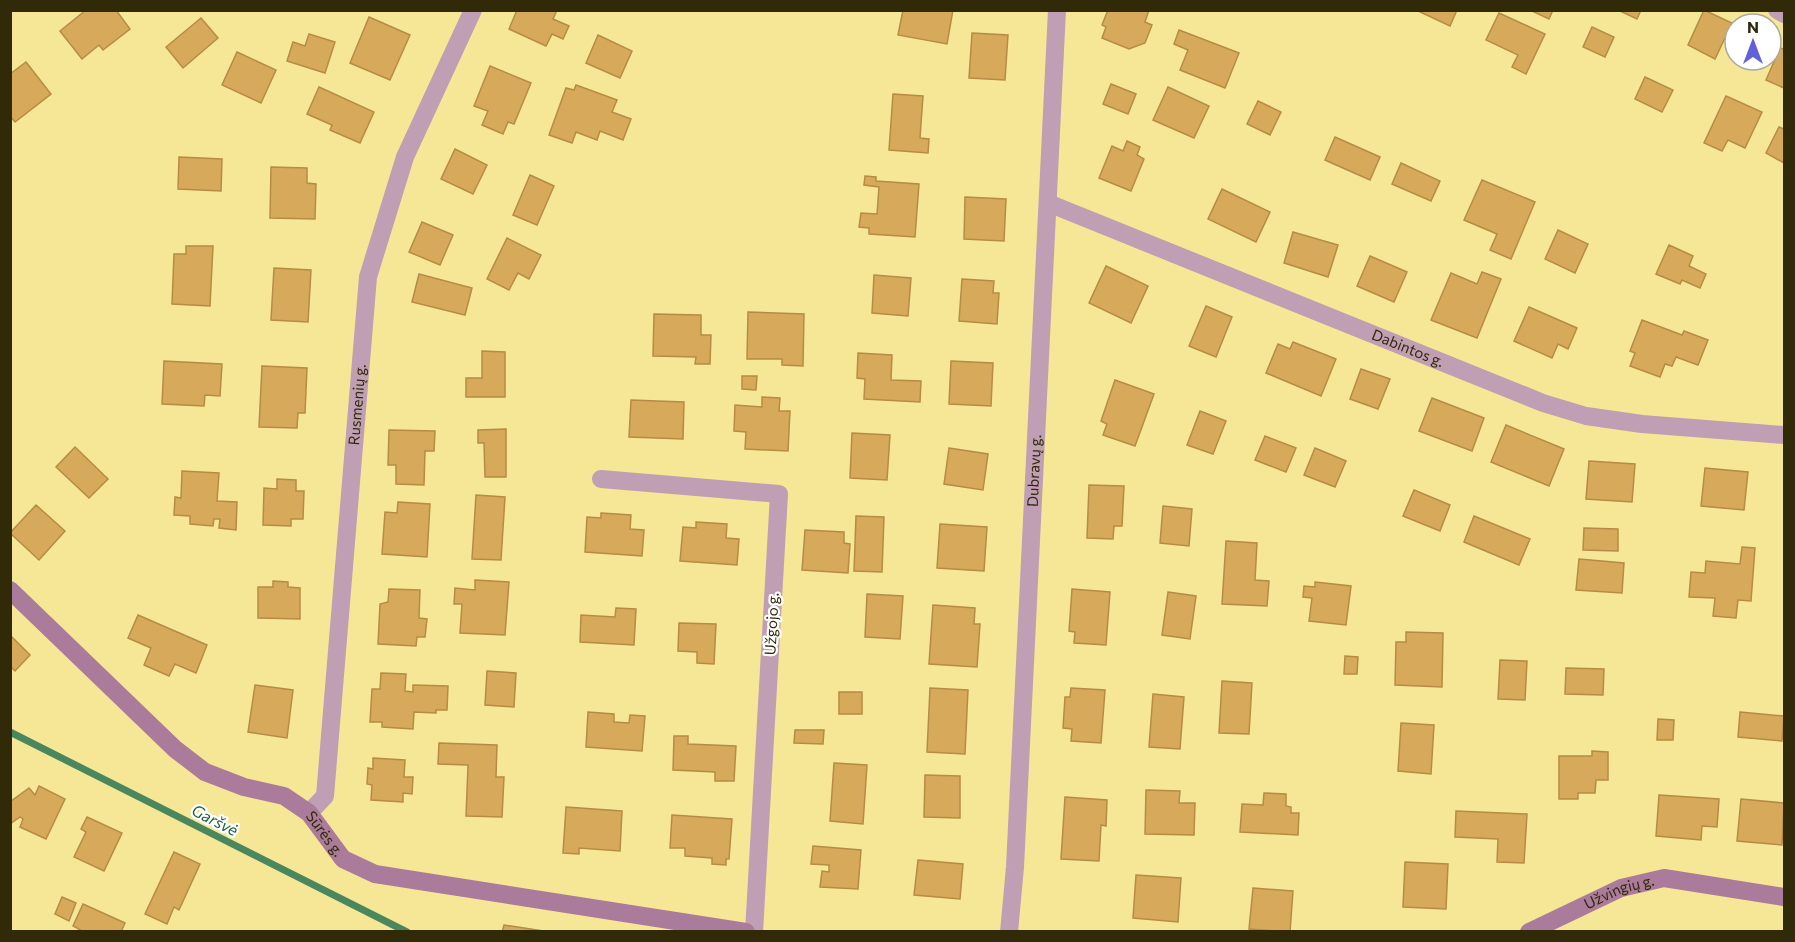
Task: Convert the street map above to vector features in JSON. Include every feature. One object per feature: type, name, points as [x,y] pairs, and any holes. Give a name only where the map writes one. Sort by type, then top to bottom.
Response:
[{"type":"street","name":"Rusmenių g.","points":[[309,813],[325,796],[368,277],[405,157],[473,10]]},
{"type":"street","name":"Dubravų g.","points":[[1009,932],[1057,10]]},
{"type":"street","points":[[1777,10],[1785,14]]},
{"type":"street","name":"Dabintos g.","points":[[1047,203],[1543,403],[1586,416],[1642,424],[1785,435]]},
{"type":"street","name":"Užgojo g.","points":[[601,479],[779,494],[754,932]]},
{"type":"street","name":"Sūrės g.","points":[[10,590],[175,749],[205,772],[244,787],[284,796],[309,813],[343,859],[375,874],[746,932]]},
{"type":"street","name":"Užvingių g.","points":[[1530,932],[1621,888],[1664,878],[1785,897]]},
{"type":"building","points":[[86,10],[116,10],[130,29],[103,50],[99,45],[82,59],[60,31]]},
{"type":"building","points":[[517,10],[557,10],[553,19],[569,26],[563,39],[552,34],[546,46],[509,29]]},
{"type":"building","points":[[903,10],[953,10],[947,44],[898,35]]},
{"type":"building","points":[[1108,10],[1149,10],[1145,22],[1152,25],[1145,43],[1129,49],[1102,38],[1106,27],[1102,25]]},
{"type":"building","points":[[1416,10],[1457,10],[1450,26]]},
{"type":"building","points":[[1530,10],[1553,10],[1549,19]]},
{"type":"building","points":[[1618,10],[1641,10],[1637,19]]},
{"type":"building","points":[[1704,10],[1723,19],[1723,42],[1715,59],[1688,45]]},
{"type":"building","points":[[1499,13],[1545,34],[1526,74],[1512,67],[1518,55],[1486,40]]},
{"type":"building","points":[[369,17],[410,35],[390,80],[350,63]]},
{"type":"building","points":[[201,18],[218,38],[183,68],[166,47]]},
{"type":"building","points":[[1592,27],[1614,37],[1605,57],[1583,47]]},
{"type":"building","points":[[1179,30],[1239,53],[1225,88],[1180,70],[1188,50],[1174,44]]},
{"type":"building","points":[[972,33],[1008,35],[1005,80],[969,78]]},
{"type":"building","points":[[309,34],[335,42],[325,73],[287,61],[293,42],[305,46]]},
{"type":"building","points":[[598,35],[632,51],[620,78],[586,63]]},
{"type":"building","points":[[1784,49],[1784,88],[1766,80],[1770,72],[1783,72]]},
{"type":"building","points":[[237,52],[276,70],[261,103],[222,85]]},
{"type":"building","points":[[26,62],[51,94],[15,122],[10,116],[10,74]]},
{"type":"building","points":[[490,66],[531,83],[514,124],[508,122],[503,134],[482,125],[488,111],[474,106]]},
{"type":"building","points":[[1645,77],[1673,90],[1662,112],[1635,99]]},
{"type":"building","points":[[1111,84],[1136,94],[1128,114],[1103,104]]},
{"type":"building","points":[[576,85],[617,100],[612,112],[631,119],[623,140],[600,131],[597,140],[576,132],[572,143],[549,135],[566,88],[574,90]]},
{"type":"building","points":[[319,87],[374,112],[360,143],[330,130],[332,125],[307,114]]},
{"type":"building","points":[[1168,87],[1209,106],[1194,138],[1153,120]]},
{"type":"building","points":[[893,94],[923,96],[920,138],[929,139],[928,153],[889,150]]},
{"type":"building","points":[[1726,96],[1762,112],[1745,148],[1728,140],[1722,151],[1704,143]]},
{"type":"building","points":[[1258,101],[1281,112],[1270,135],[1247,124]]},
{"type":"building","points":[[1779,127],[1784,129],[1784,163],[1766,153]]},
{"type":"building","points":[[1335,137],[1380,157],[1370,180],[1325,160]]},
{"type":"building","points":[[1127,141],[1140,147],[1137,155],[1144,159],[1131,191],[1099,178],[1112,146],[1123,151]]},
{"type":"building","points":[[455,149],[487,165],[473,194],[441,179]]},
{"type":"building","points":[[179,157],[222,159],[221,191],[178,189]]},
{"type":"building","points":[[1401,163],[1440,181],[1431,201],[1392,184]]},
{"type":"building","points":[[271,167],[307,168],[307,183],[316,184],[315,219],[270,218]]},
{"type":"building","points":[[530,175],[554,186],[537,225],[513,215]]},
{"type":"building","points":[[865,176],[876,177],[876,181],[919,184],[915,237],[869,234],[869,228],[859,227],[861,213],[877,214],[879,187],[864,185]]},
{"type":"building","points":[[1482,180],[1535,202],[1511,259],[1490,250],[1497,234],[1464,220]]},
{"type":"building","points":[[1222,189],[1270,212],[1256,242],[1208,219]]},
{"type":"building","points":[[965,197],[1006,199],[1004,241],[964,239]]},
{"type":"building","points":[[422,222],[453,235],[440,265],[409,252]]},
{"type":"building","points":[[1558,230],[1588,244],[1575,273],[1545,259]]},
{"type":"building","points":[[1293,232],[1338,245],[1328,277],[1284,263]]},
{"type":"building","points":[[507,238],[541,255],[529,279],[518,273],[509,290],[487,279]]},
{"type":"building","points":[[1669,245],[1693,256],[1689,266],[1706,274],[1700,288],[1682,280],[1680,284],[1656,274]]},
{"type":"building","points":[[186,246],[213,246],[210,306],[172,304],[174,254],[186,254]]},
{"type":"building","points":[[1370,256],[1407,272],[1394,302],[1357,286]]},
{"type":"building","points":[[1106,266],[1148,286],[1131,323],[1089,303]]},
{"type":"building","points":[[274,268],[311,270],[308,322],[271,320]]},
{"type":"building","points":[[1482,272],[1501,279],[1477,338],[1431,320],[1451,273],[1477,284]]},
{"type":"building","points":[[419,274],[472,288],[465,315],[412,302]]},
{"type":"building","points":[[874,275],[911,278],[908,316],[872,313]]},
{"type":"building","points":[[962,279],[994,281],[993,293],[999,293],[997,324],[959,321]]},
{"type":"building","points":[[1206,306],[1232,317],[1216,357],[1189,346]]},
{"type":"building","points":[[1529,307],[1577,328],[1568,349],[1558,344],[1552,358],[1514,341]]},
{"type":"building","points":[[748,312],[804,314],[803,366],[782,365],[782,359],[747,359]]},
{"type":"building","points":[[654,314],[701,315],[701,335],[711,335],[710,364],[695,364],[696,357],[653,356]]},
{"type":"building","points":[[1642,320],[1682,335],[1684,331],[1708,340],[1698,365],[1676,357],[1672,366],[1665,364],[1660,377],[1630,366],[1635,353],[1630,351]]},
{"type":"building","points":[[1293,342],[1336,359],[1321,396],[1266,373],[1278,344],[1290,349]]},
{"type":"building","points":[[482,351],[505,352],[505,397],[466,397],[466,378],[482,378]]},
{"type":"building","points":[[858,353],[892,355],[891,380],[921,381],[920,402],[864,399],[865,379],[857,378]]},
{"type":"building","points":[[164,361],[222,364],[220,396],[205,395],[204,406],[162,404]]},
{"type":"building","points":[[951,361],[993,363],[991,406],[949,404]]},
{"type":"building","points":[[262,366],[307,368],[305,413],[298,413],[297,428],[259,427]]},
{"type":"building","points":[[1361,369],[1390,379],[1378,409],[1350,399]]},
{"type":"building","points":[[742,376],[757,376],[756,390],[742,389]]},
{"type":"building","points":[[1115,380],[1154,394],[1135,446],[1103,435],[1107,424],[1101,421]]},
{"type":"building","points":[[762,397],[780,398],[779,411],[790,411],[788,451],[745,449],[746,432],[734,431],[735,405],[762,407]]},
{"type":"building","points":[[1432,398],[1484,418],[1472,451],[1419,431]]},
{"type":"building","points":[[631,400],[684,402],[683,439],[629,437]]},
{"type":"building","points":[[1200,411],[1226,421],[1213,454],[1187,445]]},
{"type":"building","points":[[1506,425],[1564,449],[1549,486],[1491,462]]},
{"type":"building","points":[[506,429],[506,477],[485,477],[484,443],[478,443],[478,430]]},
{"type":"building","points":[[389,430],[435,431],[434,451],[425,451],[424,485],[396,484],[396,465],[388,465]]},
{"type":"building","points":[[852,433],[890,435],[887,480],[850,478]]},
{"type":"building","points":[[1265,436],[1296,448],[1286,472],[1255,460]]},
{"type":"building","points":[[75,447],[108,479],[89,498],[56,467]]},
{"type":"building","points":[[949,448],[988,454],[983,490],[944,484]]},
{"type":"building","points":[[1315,448],[1346,461],[1335,487],[1304,475]]},
{"type":"building","points":[[1589,461],[1635,464],[1632,502],[1586,499]]},
{"type":"building","points":[[1705,468],[1748,472],[1744,510],[1701,506]]},
{"type":"building","points":[[182,471],[219,473],[217,501],[237,502],[236,530],[219,528],[220,519],[214,519],[213,526],[190,524],[190,516],[174,515],[175,497],[181,498]]},
{"type":"building","points":[[277,479],[296,480],[296,491],[304,491],[303,519],[291,519],[291,526],[263,525],[264,488],[277,489]]},
{"type":"building","points":[[1089,485],[1124,486],[1122,526],[1114,526],[1113,539],[1087,538]]},
{"type":"building","points":[[1414,490],[1450,505],[1440,531],[1403,516]]},
{"type":"building","points":[[476,495],[505,497],[501,560],[472,559]]},
{"type":"building","points":[[398,502],[430,504],[427,557],[382,554],[385,512],[397,513]]},
{"type":"building","points":[[36,505],[65,531],[39,560],[10,533]]},
{"type":"building","points":[[1163,506],[1192,509],[1189,546],[1160,543]]},
{"type":"building","points":[[601,513],[631,515],[630,529],[644,530],[642,556],[585,552],[587,517],[601,518]]},
{"type":"building","points":[[856,516],[884,517],[882,572],[854,571]]},
{"type":"building","points":[[1474,516],[1530,539],[1519,565],[1464,542]]},
{"type":"building","points":[[696,522],[727,524],[726,538],[739,539],[737,565],[680,561],[683,527],[696,528]]},
{"type":"building","points":[[940,524],[987,527],[984,571],[937,568]]},
{"type":"building","points":[[1584,528],[1618,529],[1618,551],[1583,550]]},
{"type":"building","points":[[805,530],[844,532],[844,543],[850,544],[848,573],[802,570]]},
{"type":"building","points":[[1226,541],[1257,543],[1255,580],[1269,581],[1267,606],[1222,604]]},
{"type":"building","points":[[1742,547],[1755,548],[1751,601],[1738,600],[1736,618],[1713,616],[1715,598],[1689,597],[1691,572],[1705,573],[1706,561],[1740,564]]},
{"type":"building","points":[[1579,559],[1624,563],[1622,593],[1576,590]]},
{"type":"building","points":[[475,580],[509,582],[505,635],[460,633],[462,604],[454,604],[455,588],[475,590]]},
{"type":"building","points":[[273,581],[288,582],[288,587],[300,588],[300,619],[258,618],[258,587],[273,587]]},
{"type":"building","points":[[1315,582],[1351,586],[1346,625],[1309,621],[1312,598],[1303,597],[1304,586],[1315,587]]},
{"type":"building","points":[[389,589],[420,590],[419,618],[427,619],[425,637],[417,637],[416,646],[378,644],[380,604],[388,602]]},
{"type":"building","points":[[1072,589],[1110,592],[1106,645],[1074,643],[1075,632],[1069,631]]},
{"type":"building","points":[[1168,592],[1196,596],[1190,639],[1162,635]]},
{"type":"building","points":[[867,594],[903,596],[900,639],[865,637]]},
{"type":"building","points":[[933,605],[975,608],[974,624],[980,624],[977,667],[929,664]]},
{"type":"building","points":[[616,608],[636,609],[634,645],[580,642],[581,615],[615,617]]},
{"type":"building","points":[[138,615],[207,645],[196,673],[175,664],[169,676],[144,665],[151,648],[128,638]]},
{"type":"building","points":[[679,623],[716,624],[714,664],[697,663],[697,652],[678,651]]},
{"type":"building","points":[[1406,632],[1443,633],[1442,687],[1395,685],[1396,642],[1406,642]]},
{"type":"building","points":[[11,636],[30,655],[15,671],[10,666]]},
{"type":"building","points":[[1345,656],[1358,657],[1357,674],[1344,674]]},
{"type":"building","points":[[1500,660],[1527,661],[1525,700],[1498,699]]},
{"type":"building","points":[[1566,668],[1604,669],[1603,695],[1565,694]]},
{"type":"building","points":[[487,671],[516,673],[514,707],[485,705]]},
{"type":"building","points":[[381,673],[406,674],[405,691],[413,692],[413,685],[448,686],[447,710],[436,710],[436,713],[414,712],[413,729],[382,727],[382,722],[370,722],[372,689],[380,689]]},
{"type":"building","points":[[1222,681],[1252,683],[1249,734],[1219,733]]},
{"type":"building","points":[[255,685],[293,690],[287,738],[248,732]]},
{"type":"building","points":[[930,688],[968,690],[965,754],[927,752]]},
{"type":"building","points":[[1071,688],[1105,690],[1101,743],[1071,741],[1072,729],[1063,728],[1065,697],[1070,697]]},
{"type":"building","points":[[839,692],[862,692],[862,714],[839,714]]},
{"type":"building","points":[[1153,694],[1184,697],[1180,749],[1149,747]]},
{"type":"building","points":[[588,712],[614,714],[614,722],[629,723],[630,715],[645,716],[642,751],[586,747]]},
{"type":"building","points":[[1740,712],[1784,716],[1782,741],[1738,737]]},
{"type":"building","points":[[1658,719],[1674,720],[1673,740],[1657,740]]},
{"type":"building","points":[[1401,723],[1434,725],[1431,774],[1398,771]]},
{"type":"building","points":[[795,730],[824,730],[823,744],[794,743]]},
{"type":"building","points":[[674,736],[688,736],[688,744],[736,746],[734,781],[715,781],[715,772],[673,770]]},
{"type":"building","points":[[439,743],[497,745],[496,777],[504,777],[502,817],[466,816],[468,765],[438,764]]},
{"type":"building","points":[[1592,751],[1608,752],[1608,780],[1596,780],[1595,793],[1578,793],[1578,799],[1559,799],[1559,756],[1592,756]]},
{"type":"building","points":[[373,758],[405,760],[404,777],[413,777],[412,794],[403,793],[403,802],[371,800],[372,785],[367,784],[368,768],[373,769]]},
{"type":"building","points":[[834,763],[867,765],[863,824],[830,821]]},
{"type":"building","points":[[925,775],[960,776],[960,818],[924,817]]},
{"type":"building","points":[[39,786],[65,799],[46,839],[20,827],[23,819],[20,817],[10,824],[10,802],[29,788],[35,795]]},
{"type":"building","points":[[1146,790],[1180,791],[1179,803],[1195,803],[1194,835],[1145,834]]},
{"type":"building","points":[[1264,793],[1286,794],[1286,806],[1291,807],[1291,813],[1299,813],[1298,835],[1240,832],[1242,804],[1263,805]]},
{"type":"building","points":[[1659,795],[1719,799],[1717,827],[1702,826],[1701,840],[1656,836]]},
{"type":"building","points":[[1065,797],[1107,800],[1106,826],[1101,825],[1099,861],[1061,859]]},
{"type":"building","points":[[1741,799],[1784,803],[1782,845],[1737,841]]},
{"type":"building","points":[[566,807],[622,811],[620,851],[579,848],[579,854],[563,853]]},
{"type":"building","points":[[1456,811],[1527,814],[1524,863],[1497,862],[1498,839],[1455,837]]},
{"type":"building","points":[[672,815],[732,819],[729,859],[726,859],[726,865],[712,864],[712,858],[685,856],[685,848],[670,848]]},
{"type":"building","points":[[87,817],[122,833],[104,871],[74,857],[86,832],[81,829]]},
{"type":"building","points":[[813,846],[861,850],[858,889],[820,887],[822,871],[829,872],[829,865],[811,864]]},
{"type":"building","points":[[174,852],[200,864],[179,910],[174,907],[167,924],[145,914]]},
{"type":"building","points":[[918,860],[963,864],[960,899],[914,895]]},
{"type":"building","points":[[1405,862],[1448,864],[1446,909],[1403,907]]},
{"type":"building","points":[[1136,875],[1181,878],[1178,922],[1133,918]]},
{"type":"building","points":[[1253,888],[1293,891],[1290,932],[1249,929]]},
{"type":"building","points":[[62,897],[76,903],[69,921],[55,914]]},
{"type":"building","points":[[83,904],[125,923],[121,932],[84,932],[73,926]]},
{"type":"building","points":[[504,925],[543,931],[543,932],[502,932]]},
{"type":"waterway","name":"Garšvė","points":[[10,732],[407,932]]}]
